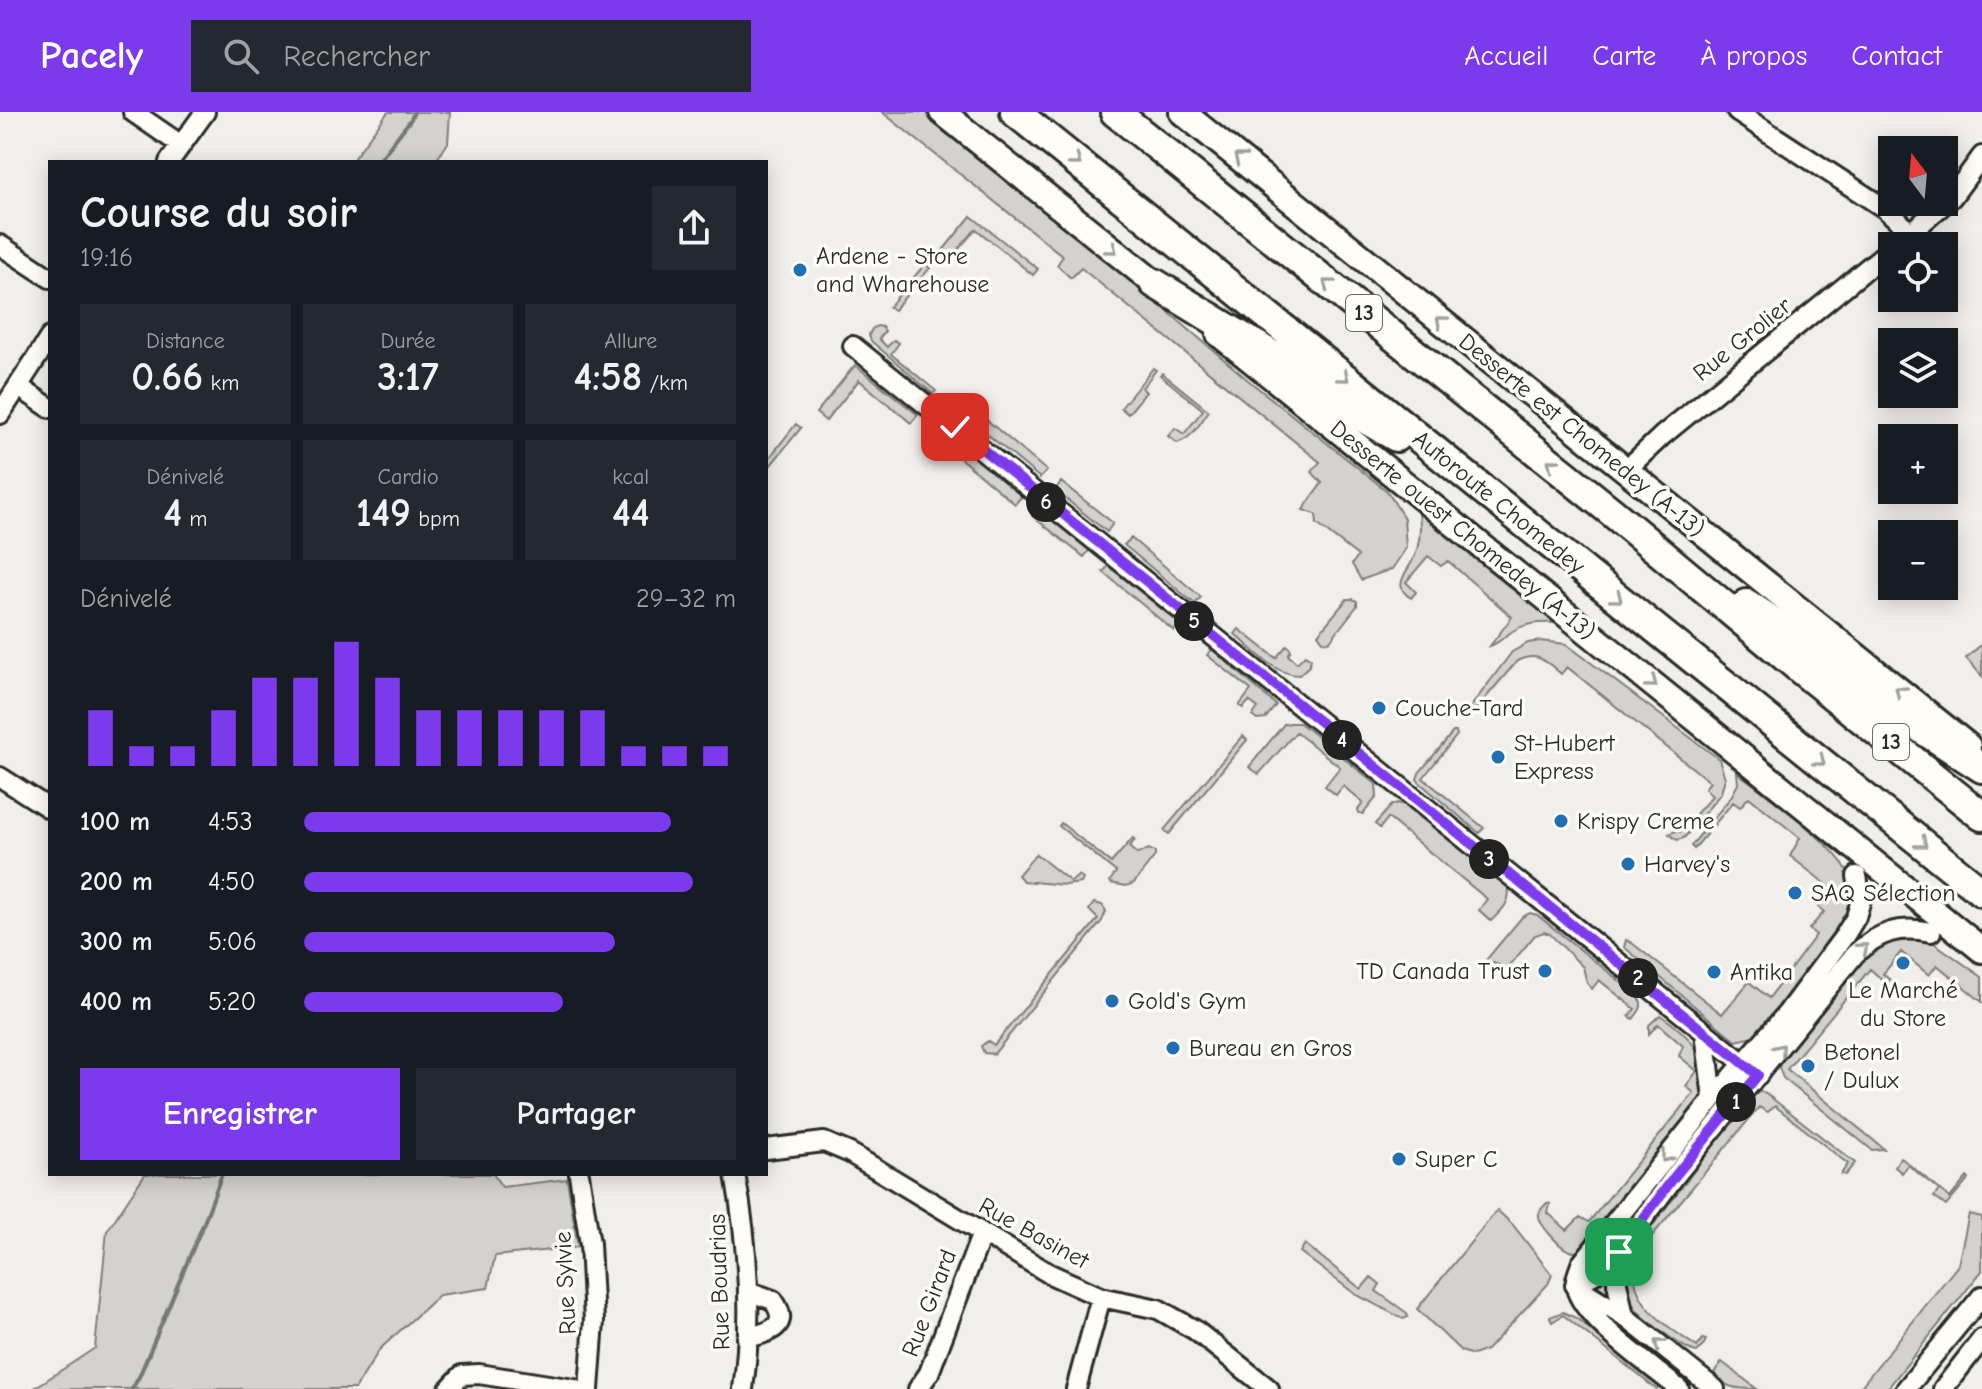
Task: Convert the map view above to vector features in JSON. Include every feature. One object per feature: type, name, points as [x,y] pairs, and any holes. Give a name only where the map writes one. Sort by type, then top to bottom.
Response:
[{"type":"highway","name":"Autoroute Chomedey","points":[[1015,112],[1982,892]]},
{"type":"highway","name":"13","points":[[1115,112],[1613,513],[1982,816]]},
{"type":"highway","points":[[1154,283],[1285,363],[1343,406],[1470,478]]},
{"type":"highway","points":[[1613,513],[1812,648],[1902,716],[1982,768]]},
{"type":"main road","name":"Desserte ouest Chomedey (A-13)","points":[[942,112],[1976,945]]},
{"type":"main road","name":"Desserte est Chomedey (A-13)","points":[[1182,112],[1982,758]]},
{"type":"main road","points":[[1854,845],[1857,876]]},
{"type":"main road","points":[[1931,932],[1976,945]]},
{"type":"street","points":[[133,112],[181,145]]},
{"type":"street","points":[[170,160],[205,112]]},
{"type":"street","points":[[1737,112],[1884,208],[1900,222],[1900,232]]},
{"type":"street","name":"Rue Grolier","points":[[1912,232],[1952,197],[1982,156]]},
{"type":"street","points":[[0,245],[48,277]]},
{"type":"street","name":"Rue Grolier","points":[[1626,470],[1663,435],[1878,260]]},
{"type":"street","points":[[0,414],[48,340]]},
{"type":"street","points":[[853,346],[1751,1069]]},
{"type":"street","points":[[19,387],[48,407]]},
{"type":"street","points":[[0,777],[48,808]]},
{"type":"street","points":[[1575,1285],[1593,1275],[1619,1252],[1852,925],[1861,900],[1857,876]]},
{"type":"street","points":[[1679,1389],[1598,1323],[1583,1305],[1575,1285],[1581,1264],[1713,1099],[1751,1069],[1849,960],[1880,935],[1912,929],[1931,932]]},
{"type":"street","points":[[1705,1032],[1713,1099]]},
{"type":"street","name":"Rue Basinet","points":[[768,1149],[824,1142],[850,1153],[1050,1274],[1101,1297],[1158,1309],[1195,1330],[1269,1389]]},
{"type":"street","name":"Rue Sylvie","points":[[579,1176],[590,1244],[594,1321],[589,1389]]},
{"type":"street","name":"Rue Boudrias","points":[[735,1176],[748,1291],[743,1389]]},
{"type":"street","name":"Rue Girard","points":[[918,1389],[929,1373],[982,1233]]},
{"type":"street","points":[[1619,1252],[1616,1276],[1624,1316]]},
{"type":"street","points":[[1575,1285],[1624,1316],[1715,1389]]},
{"type":"street","points":[[747,1338],[768,1333],[780,1321],[773,1300],[748,1291]]},
{"type":"street","points":[[1906,1389],[1982,1296]]},
{"type":"street","points":[[1076,1389],[1101,1297]]},
{"type":"street","points":[[1943,1389],[1982,1339]]},
{"type":"street","points":[[449,1389],[462,1375],[479,1374],[574,1389]]},
{"type":"shaded area","points":[[388,112],[450,112],[448,143],[436,160],[352,160]]},
{"type":"shaded area","points":[[882,112],[927,112],[987,157],[1248,380],[1387,491],[1404,518],[1406,548],[1392,569],[1361,580],[1352,564],[1358,556],[1317,524],[1316,514],[1303,510],[1322,483],[1312,472],[1320,462],[1081,268],[1071,278],[1057,265],[1063,256]]},
{"type":"shaded area","points":[[971,216],[1038,269],[1033,275],[976,229],[948,261],[940,254]]},
{"type":"shaded area","points":[[925,264],[930,268],[894,310],[889,307]]},
{"type":"shaded area","points":[[877,326],[885,331],[879,339],[887,347],[894,340],[899,343],[891,354],[936,391],[933,394],[871,341],[869,335]]},
{"type":"shaded area","points":[[855,365],[918,415],[911,423],[859,380],[826,421],[816,413]]},
{"type":"shaded area","points":[[1153,368],[1156,370],[1142,388],[1146,392],[1128,414],[1121,408]]},
{"type":"shaded area","points":[[1162,373],[1209,411],[1191,434],[1177,443],[1168,436],[1175,428],[1184,434],[1203,410],[1160,375]]},
{"type":"shaded area","points":[[976,411],[1047,471],[1040,478],[969,419]]},
{"type":"shaded area","points":[[796,424],[801,428],[768,469],[768,459]]},
{"type":"shaded area","points":[[951,437],[1022,496],[1015,504],[944,445]]},
{"type":"shaded area","points":[[1061,482],[1113,523],[1107,532],[1055,490]]},
{"type":"shaded area","points":[[1038,508],[1090,549],[1084,557],[1032,516]]},
{"type":"shaded area","points":[[1421,512],[1557,623],[1524,626],[1490,646],[1512,617],[1448,561],[1441,566],[1428,556],[1406,582],[1416,592],[1411,598],[1402,588],[1402,582],[1417,548]]},
{"type":"shaded area","points":[[1131,538],[1201,597],[1195,604],[1124,545]]},
{"type":"shaded area","points":[[1110,564],[1180,623],[1174,631],[1103,572]]},
{"type":"shaded area","points":[[1347,599],[1357,601],[1357,606],[1329,642],[1323,641],[1318,634]]},
{"type":"shaded area","points":[[1239,629],[1276,658],[1287,645],[1291,650],[1288,655],[1297,663],[1305,655],[1311,659],[1309,666],[1299,675],[1281,671],[1235,634]]},
{"type":"shaded area","points":[[1528,643],[1566,644],[1719,759],[1725,778],[1721,793],[1684,838],[1677,840],[1669,834],[1680,832],[1712,796],[1705,788],[1710,782],[1567,667],[1561,674],[1536,657],[1517,661],[1471,715],[1466,713],[1512,652]]},
{"type":"shaded area","points":[[1982,644],[1982,676],[1966,658]]},
{"type":"shaded area","points":[[1212,649],[1276,705],[1265,719],[1257,720],[1252,716],[1258,708],[1249,701],[1243,708],[1239,706],[1251,690],[1207,655]]},
{"type":"shaded area","points":[[1300,723],[1376,784],[1377,797],[1363,814],[1358,810],[1363,803],[1343,786],[1336,795],[1325,786],[1340,767],[1296,732],[1259,774],[1249,767],[1284,724]]},
{"type":"shaded area","points":[[1453,732],[1457,735],[1423,778],[1484,828],[1479,833],[1417,779]]},
{"type":"shaded area","points":[[1243,736],[1247,740],[1169,834],[1164,830]]},
{"type":"shaded area","points":[[1737,772],[1819,837],[1834,853],[1851,879],[1852,903],[1849,917],[1754,1037],[1736,1041],[1624,947],[1626,940],[1632,943],[1722,1014],[1749,982],[1769,998],[1816,935],[1809,929],[1824,912],[1818,907],[1832,889],[1790,856],[1800,838],[1749,797],[1740,807],[1733,802],[1694,849],[1691,846],[1731,797],[1738,784]]},
{"type":"shaded area","points":[[1392,805],[1406,805],[1508,887],[1507,902],[1491,921],[1479,910],[1487,899],[1388,818],[1380,828],[1375,824]]},
{"type":"shaded area","points":[[1061,823],[1111,863],[1133,838],[1135,840],[1129,847],[1137,854],[1149,849],[1155,852],[1155,856],[1134,883],[1126,886],[1111,883],[1116,872],[1059,826]]},
{"type":"shaded area","points":[[1036,854],[1071,882],[1079,875],[1083,879],[1081,883],[1065,885],[1023,881],[1018,875]]},
{"type":"shaded area","points":[[1094,903],[1102,905],[1106,911],[1102,921],[994,1054],[984,1053],[981,1046],[988,1041],[994,1045],[1098,919],[1089,910]]},
{"type":"shaded area","points":[[1530,913],[1537,915],[1637,995],[1641,1008],[1633,1019],[1629,1016],[1635,1009],[1599,980],[1592,989],[1583,967],[1550,934],[1535,935],[1501,976],[1496,972],[1499,965],[1493,963],[1490,967],[1486,964],[1486,960],[1522,917]]},
{"type":"shaded area","points":[[1900,937],[1934,943],[1982,977],[1982,1002],[1937,965],[1929,975],[1901,952],[1883,974],[1890,980],[1887,984],[1870,969],[1787,1069],[1884,1149],[1872,1150],[1783,1078],[1779,1067],[1783,1056],[1874,945]]},
{"type":"shaded area","points":[[1660,1015],[1686,1036],[1699,1054],[1705,1074],[1703,1092],[1695,1110],[1582,1252],[1570,1251],[1545,1229],[1539,1218],[1541,1209],[1550,1204],[1548,1213],[1567,1230],[1580,1217],[1589,1222],[1694,1093],[1686,1086],[1697,1071],[1679,1056],[1683,1046],[1658,1024],[1649,1034],[1649,1025]]},
{"type":"shaded area","points":[[1761,1091],[1855,1163],[1845,1175],[1841,1174],[1848,1164],[1775,1106],[1768,1112],[1759,1107],[1647,1242],[1636,1269],[1638,1289],[1658,1318],[1697,1347],[1703,1339],[1706,1340],[1697,1352],[1665,1334],[1636,1309],[1628,1292],[1625,1261],[1750,1098]]},
{"type":"shaded area","points":[[1900,1157],[1950,1198],[1967,1177],[1969,1179],[1946,1206],[1934,1197],[1939,1190],[1908,1165],[1902,1173],[1895,1167]]},
{"type":"shaded area","points":[[144,1176],[494,1176],[502,1187],[567,1179],[578,1247],[495,1256],[488,1288],[439,1295],[380,1349],[355,1389],[33,1389],[95,1348],[107,1231]]},
{"type":"shaded area","points":[[1497,1210],[1513,1225],[1552,1275],[1548,1284],[1487,1350],[1473,1355],[1461,1351],[1417,1309]]},
{"type":"shaded area","points":[[1969,1214],[1982,1217],[1982,1271],[1887,1389],[1859,1389],[1958,1265]]},
{"type":"shaded area","points":[[1305,1244],[1361,1289],[1371,1277],[1380,1284],[1376,1291],[1407,1313],[1408,1317],[1403,1319],[1355,1294],[1300,1252]]},
{"type":"shaded area","points":[[1563,1312],[1576,1318],[1655,1382],[1659,1389],[1563,1315],[1552,1322],[1550,1317]]},
{"type":"shaded area","points":[[1722,1362],[1757,1389],[1738,1388],[1722,1382],[1714,1373]]},
{"type":"waterway","points":[[380,160],[414,112]]},
{"type":"waterway","points":[[132,1389],[221,1176]]},
{"type":"place","name":"Ardene - Store and Wharehouse","points":[[800,270]]},
{"type":"place","name":"Couche-Tard","points":[[1379,708]]},
{"type":"place","name":"St-Hubert Express","points":[[1498,757]]},
{"type":"place","name":"Krispy Creme","points":[[1561,821]]},
{"type":"place","name":"Harvey's","points":[[1628,864]]},
{"type":"place","name":"SAQ Sélection","points":[[1795,893]]},
{"type":"place","name":"Le Marché du Store","points":[[1903,963]]},
{"type":"place","name":"TD Canada Trust","points":[[1545,971]]},
{"type":"place","name":"Antika","points":[[1714,972]]},
{"type":"place","name":"Gold's Gym","points":[[1112,1001]]},
{"type":"place","name":"Bureau en Gros","points":[[1173,1048]]},
{"type":"place","name":"Betonel / Dulux","points":[[1808,1066]]},
{"type":"place","name":"Super C","points":[[1399,1159]]},
{"type":"route","points":[[955,427],[1758,1075],[1675,1176],[1619,1252]]}]
